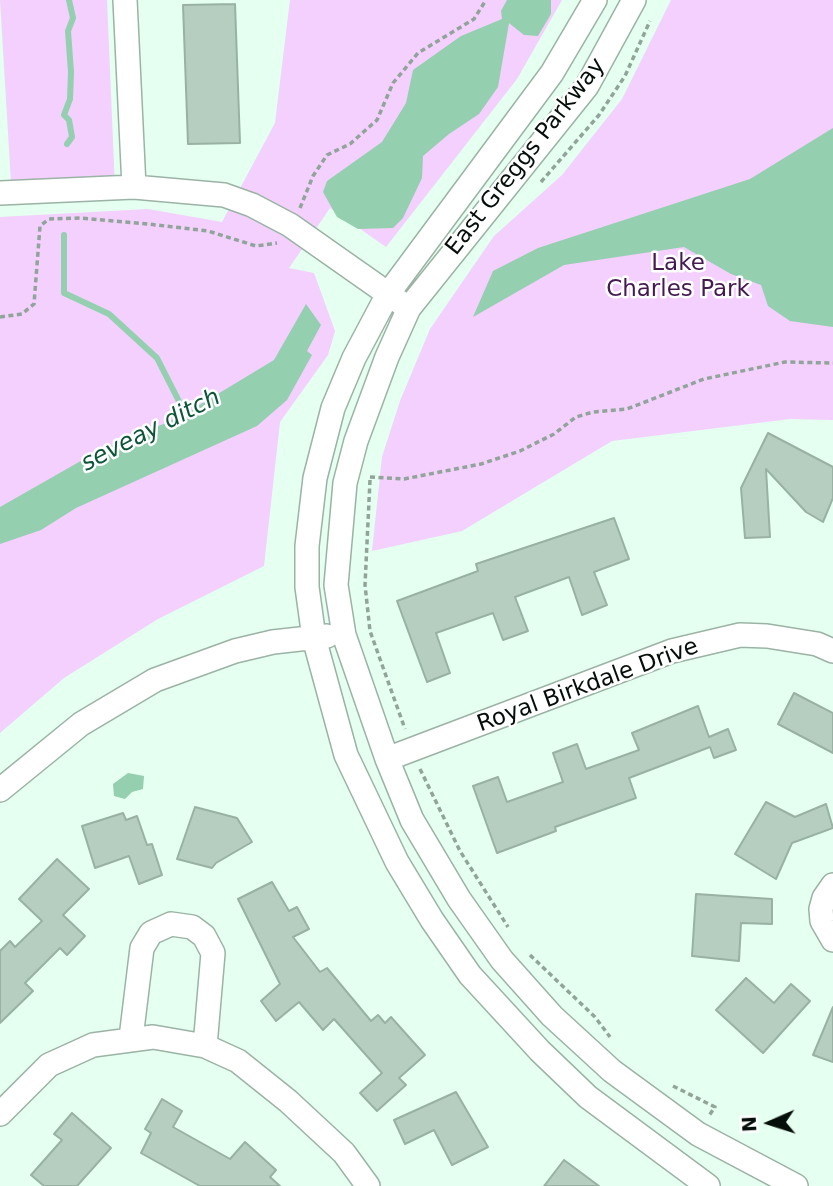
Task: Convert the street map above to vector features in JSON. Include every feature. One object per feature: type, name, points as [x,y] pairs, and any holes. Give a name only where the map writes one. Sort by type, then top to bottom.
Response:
[{"type":"street","points":[[125,0],[134,187]]},
{"type":"street","name":"East Greggs Parkway","points":[[595,0],[552,73],[388,293],[354,358],[333,408],[315,478],[307,547],[307,587],[314,638],[346,755],[397,862],[470,975],[524,1035],[588,1097],[685,1177],[708,1186]]},
{"type":"street","name":"East Greggs Parkway","points":[[634,0],[587,86],[409,309],[368,405],[345,483],[336,585],[344,635],[387,759],[412,820],[458,900],[502,960],[552,1016],[612,1071],[698,1134],[796,1186]]},
{"type":"street","points":[[0,193],[134,187],[200,190],[252,205],[290,225],[409,309]]},
{"type":"street","points":[[0,790],[81,724],[155,680],[235,651],[273,642],[344,635]]},
{"type":"street","name":"Royal Birkdale Drive","points":[[387,759],[672,651],[740,635],[767,636],[817,644],[833,651]]},
{"type":"street","points":[[833,886],[824,898],[821,909],[822,921],[833,940]]},
{"type":"street","points":[[131,1038],[142,947],[151,933],[172,924],[192,927],[204,936],[213,953],[205,1046]]},
{"type":"street","points":[[0,1114],[49,1065],[93,1045],[153,1037],[205,1046],[238,1061],[288,1101],[344,1153],[369,1186]]},
{"type":"path","points":[[303,200],[313,176],[327,155],[350,144],[377,120],[393,83],[418,53],[474,19],[486,0]]},
{"type":"path","points":[[0,317],[22,314],[34,304],[40,226],[49,219],[80,218],[148,224],[208,231],[256,246],[276,244]]},
{"type":"path","points":[[370,477],[404,479],[481,464],[520,452],[554,435],[576,417],[593,412],[627,409],[704,379],[785,362],[833,363]]},
{"type":"path","points":[[373,466],[370,477],[366,585],[370,631],[403,724]]},
{"type":"path","points":[[424,778],[460,851],[514,936]]},
{"type":"path","points":[[521,947],[595,1017],[611,1039]]},
{"type":"path","points":[[669,1084],[715,1107],[704,1125]]},
{"type":"green space","points":[[0,0],[107,0],[115,188],[11,182]]},
{"type":"green space","points":[[290,0],[562,0],[517,79],[386,247],[330,208],[289,268],[314,273],[335,331],[328,355],[280,422],[264,566],[158,619],[64,678],[0,733],[0,217],[148,209],[222,222],[275,123]]},
{"type":"green space","name":"Lake Charles Park","points":[[671,0],[833,0],[833,420],[790,419],[612,441],[462,531],[372,551],[382,457],[400,401],[430,329],[494,236],[562,175],[622,99]]},
{"type":"water","points":[[507,0],[551,0],[551,14],[538,36],[524,35],[509,23],[498,87],[479,114],[423,156],[422,178],[403,218],[393,228],[358,229],[337,217],[323,192],[327,181],[382,142],[406,103],[413,70],[461,36],[502,19],[501,11]]},
{"type":"water","points":[[833,128],[833,327],[790,321],[768,306],[761,285],[731,274],[684,247],[564,265],[473,317],[493,271],[538,248],[750,179]]},
{"type":"water","name":"seveay ditch","points":[[306,304],[321,325],[307,351],[312,355],[287,400],[257,426],[76,508],[41,530],[0,544],[0,507],[100,450],[178,418],[274,360]]},
{"type":"water","points":[[128,773],[144,776],[143,789],[132,792],[125,799],[114,796],[113,784]]},
{"type":"building","points":[[235,4],[240,143],[188,144],[183,5]]},
{"type":"building","points":[[768,433],[833,467],[833,498],[823,522],[806,512],[766,469],[770,537],[745,538],[741,488]]},
{"type":"building","points":[[614,518],[629,559],[594,572],[607,605],[582,615],[569,577],[515,597],[528,631],[503,640],[493,613],[436,633],[450,673],[427,682],[397,601],[478,571],[476,564]]},
{"type":"building","points":[[794,693],[833,713],[833,753],[778,724]]},
{"type":"building","points":[[698,706],[709,737],[728,729],[736,750],[714,758],[710,747],[629,778],[636,798],[555,827],[556,831],[497,853],[473,786],[498,777],[507,802],[563,782],[553,753],[577,744],[586,769],[639,750],[632,733]]},
{"type":"building","points":[[766,802],[795,817],[826,804],[833,828],[792,843],[776,879],[735,854]]},
{"type":"building","points":[[195,807],[237,818],[252,842],[212,868],[177,859]]},
{"type":"building","points":[[123,813],[126,820],[137,816],[147,845],[152,844],[162,875],[139,884],[129,856],[95,868],[82,826]]},
{"type":"building","points":[[57,859],[89,889],[63,915],[85,936],[67,955],[60,948],[25,983],[33,991],[0,1023],[0,951],[10,941],[15,947],[42,921],[19,899]]},
{"type":"building","points":[[272,882],[289,911],[297,907],[309,929],[293,937],[320,972],[327,968],[371,1021],[378,1015],[385,1023],[391,1017],[425,1055],[399,1078],[406,1085],[377,1111],[360,1093],[382,1073],[334,1019],[323,1030],[299,1002],[276,1021],[261,1001],[280,984],[238,899]]},
{"type":"building","points":[[696,894],[772,899],[772,924],[741,923],[739,961],[692,956]]},
{"type":"building","points":[[746,978],[774,1003],[791,984],[810,1001],[763,1053],[716,1010]]},
{"type":"building","points":[[833,1007],[833,1062],[813,1055]]},
{"type":"building","points":[[456,1092],[488,1147],[452,1165],[434,1130],[405,1144],[394,1120]]},
{"type":"building","points":[[162,1099],[182,1111],[173,1127],[230,1159],[245,1142],[276,1170],[270,1177],[280,1186],[200,1186],[141,1153],[151,1133],[145,1129]]},
{"type":"building","points":[[72,1113],[111,1148],[77,1186],[44,1186],[31,1175],[62,1140],[54,1134]]},
{"type":"building","points":[[564,1160],[599,1186],[544,1186]]},
{"type":"waterway","points":[[67,144],[72,137],[69,120],[64,115],[70,99],[68,31],[73,18],[69,0]]},
{"type":"waterway","name":"seveay ditch","points":[[64,235],[64,293],[109,314],[157,358],[189,421]]}]
